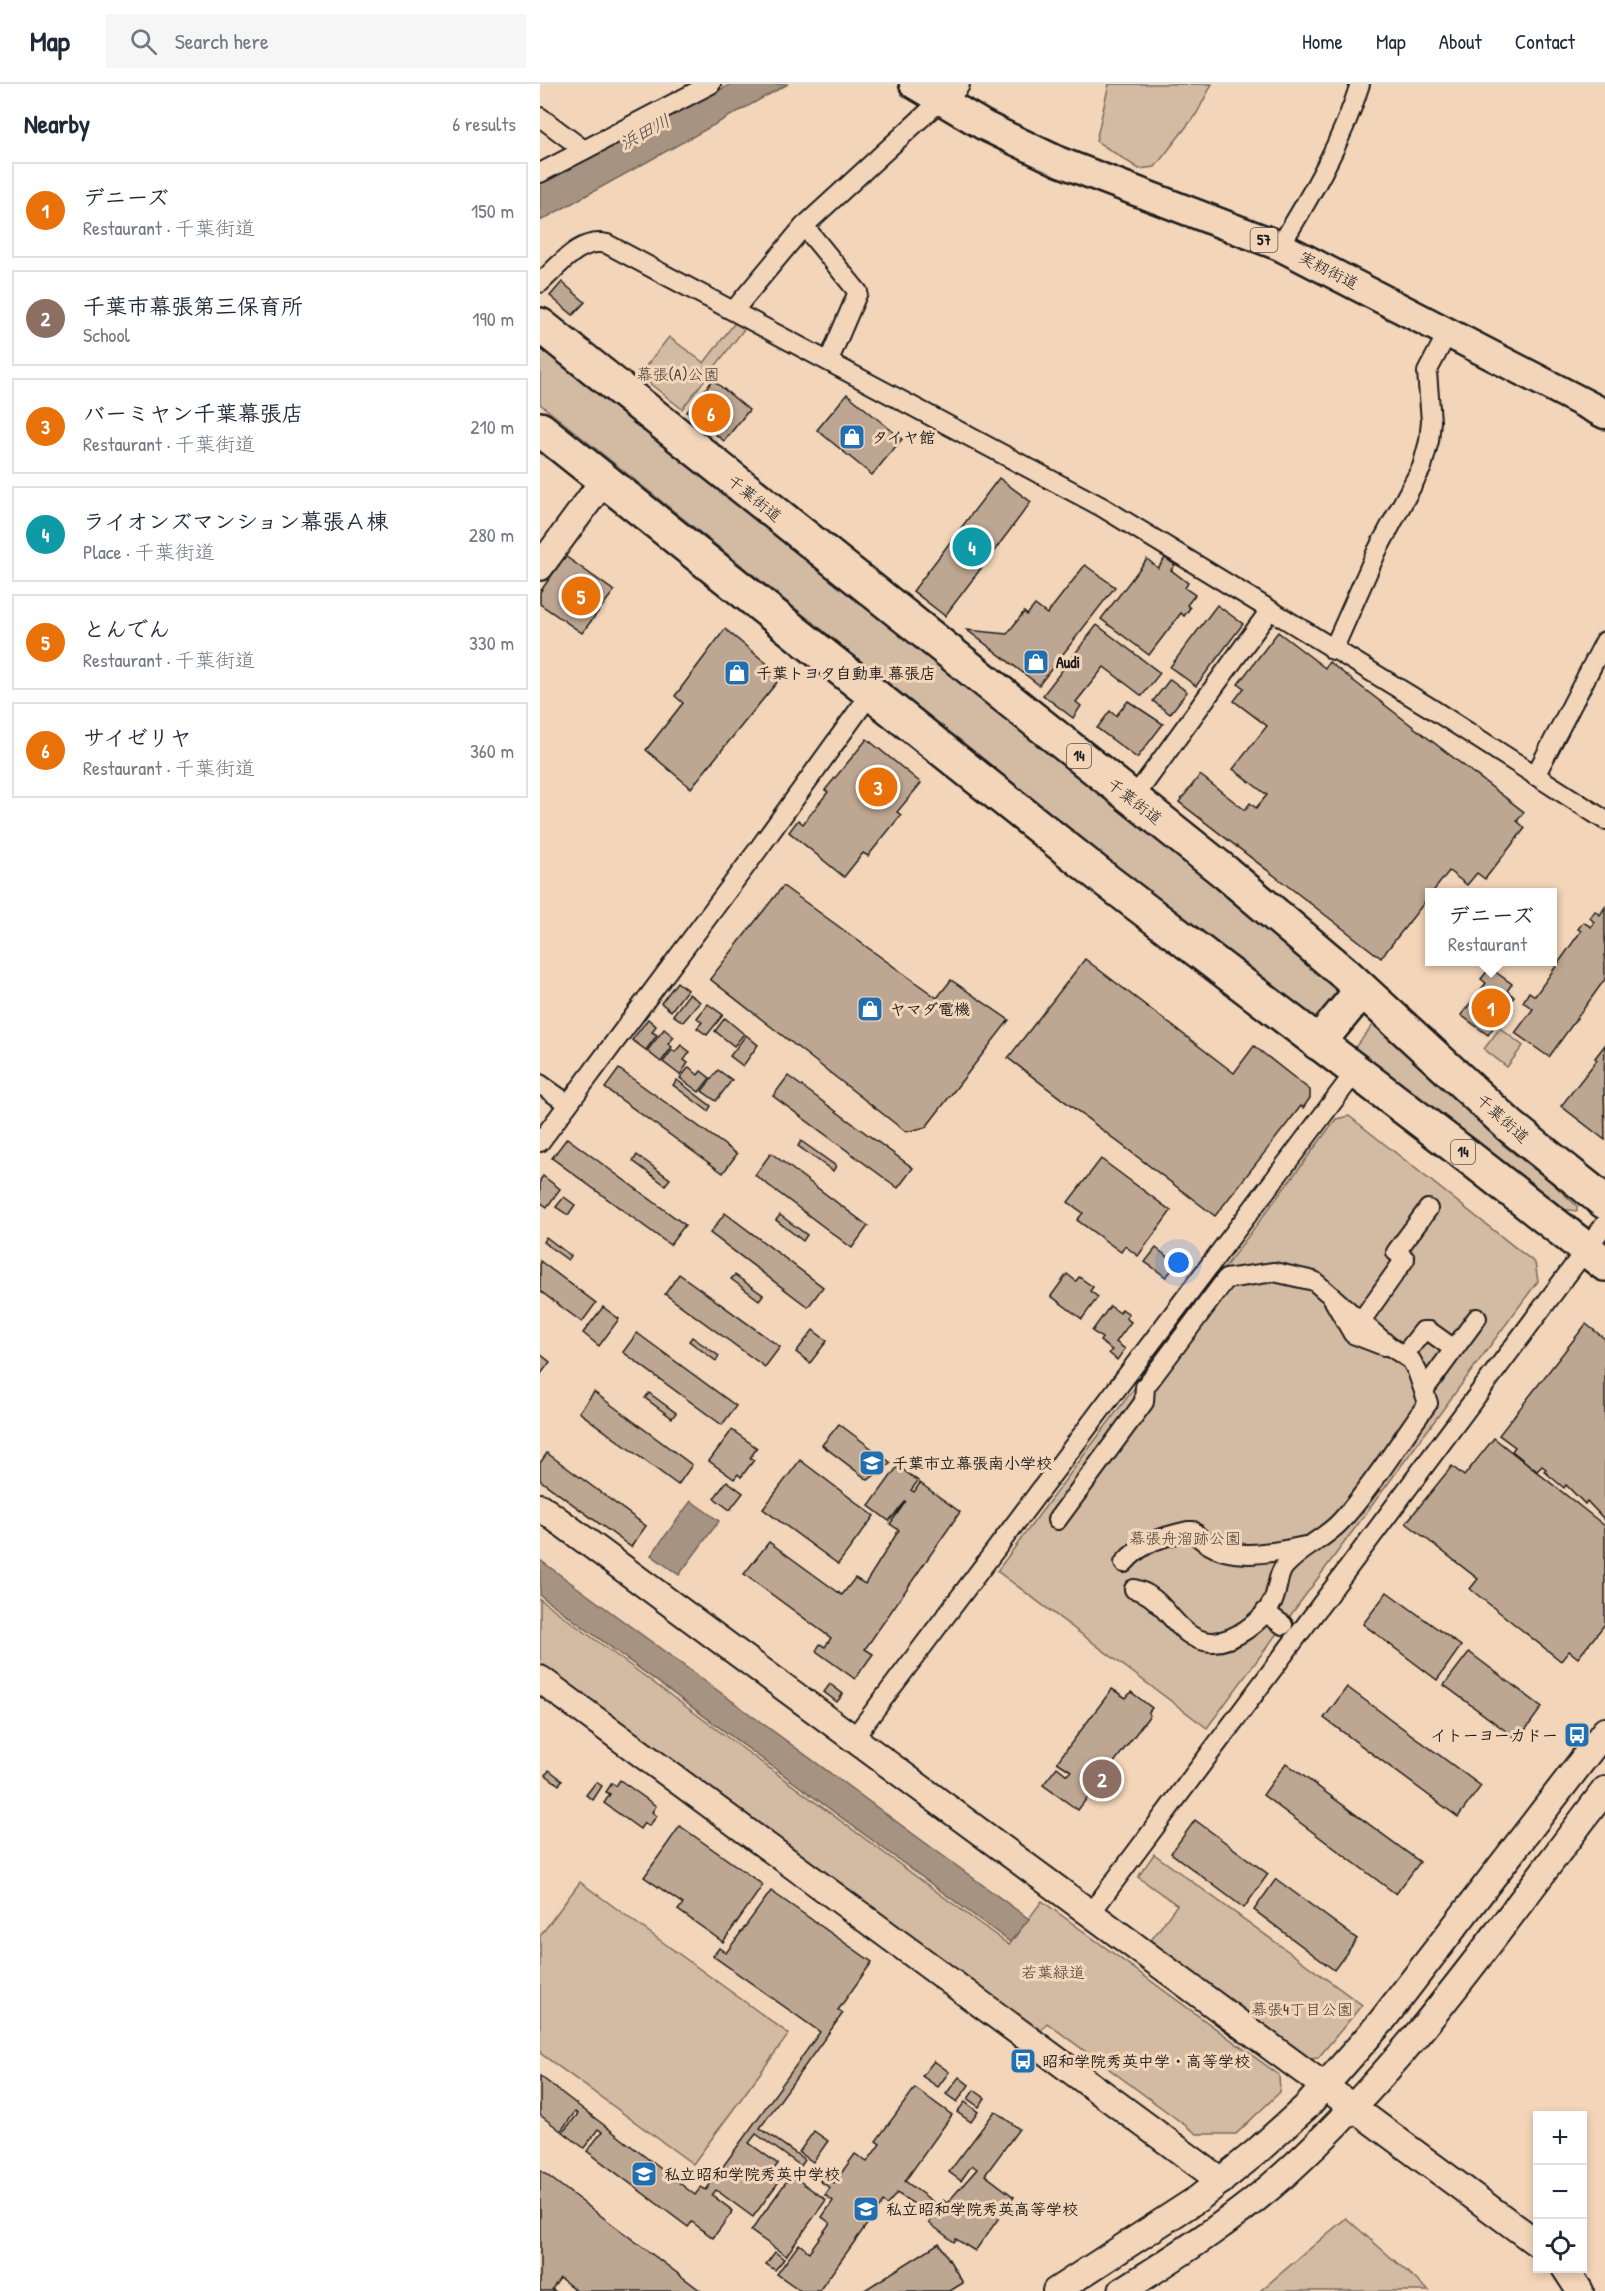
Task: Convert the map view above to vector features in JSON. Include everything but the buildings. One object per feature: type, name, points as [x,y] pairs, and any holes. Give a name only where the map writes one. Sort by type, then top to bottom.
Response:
[{"type":"highway","name":"千葉街道","points":[[540,325],[1225,872],[1362,990],[1510,1126],[1605,1202]]},
{"type":"highway","name":"14","points":[[540,429],[1107,881],[1595,1257]]},
{"type":"highway","points":[[1318,1043],[1362,990]]},
{"type":"main road","name":"実籾街道","points":[[915,84],[948,92],[985,126],[1060,162],[1280,246],[1605,414]]},
{"type":"street","points":[[540,173],[711,84]]},
{"type":"street","points":[[1280,246],[1321,178],[1350,118],[1360,84]]},
{"type":"street","points":[[734,310],[804,226],[948,92]]},
{"type":"street","points":[[540,117],[584,150]]},
{"type":"street","points":[[804,226],[858,292],[829,360]]},
{"type":"street","points":[[540,283],[585,244],[595,241],[607,244],[1102,507],[1605,820]]},
{"type":"street","points":[[1333,650],[1377,550],[1422,467],[1429,441],[1431,421],[1427,372],[1448,332]]},
{"type":"street","points":[[540,567],[604,480]]},
{"type":"street","points":[[1133,799],[1270,610]]},
{"type":"street","points":[[1536,776],[1605,641]]},
{"type":"street","points":[[540,1142],[757,851],[871,693]]},
{"type":"street","points":[[853,1739],[1356,1071]]},
{"type":"street","points":[[540,1084],[568,1104]]},
{"type":"street","points":[[1361,1321],[1406,1259],[1396,1252],[1428,1209]]},
{"type":"street","points":[[1090,1914],[1595,1257],[1605,1224]]},
{"type":"street","points":[[1057,1520],[1144,1402],[1145,1387],[1226,1279],[1274,1272],[1314,1281],[1397,1351],[1417,1371],[1431,1402]]},
{"type":"street","points":[[1330,1294],[1346,1326],[1353,1334],[1373,1344],[1397,1351]]},
{"type":"street","points":[[1282,1569],[1343,1518],[1431,1402],[1454,1349],[1477,1318]]},
{"type":"street","points":[[1397,1351],[1423,1331],[1429,1331],[1454,1349]]},
{"type":"street","points":[[540,1507],[1352,2109],[1533,2240]]},
{"type":"street","points":[[1124,1563],[1134,1551],[1150,1540],[1188,1531],[1193,1531],[1207,1546],[1224,1552],[1273,1551],[1311,1545]]},
{"type":"street","points":[[1134,1589],[1151,1596],[1184,1631],[1200,1640],[1211,1642],[1228,1639],[1244,1631],[1265,1612],[1275,1596],[1282,1569],[1281,1560],[1273,1551]]},
{"type":"street","points":[[1265,1612],[1283,1625]]},
{"type":"street","points":[[540,1680],[1221,2181]]},
{"type":"street","points":[[1056,2291],[1176,2214],[1221,2181],[1291,2122],[1381,2022],[1605,1731]]},
{"type":"street","points":[[1122,2291],[1214,2232],[1250,2204],[1352,2109],[1379,2080],[1460,1979],[1605,1790]]},
{"type":"street","points":[[1568,2273],[1581,2291]]},
{"type":"green space","points":[[1109,84],[1212,84],[1197,113],[1155,167],[1139,169],[1096,141]]},
{"type":"green space","name":"幕張(A)公園","points":[[736,321],[745,328],[682,409],[639,375],[669,337],[704,363]]},
{"type":"green space","points":[[540,345],[1346,988],[1314,1024],[540,404]]},
{"type":"green space","points":[[1379,1018],[1503,1145],[1551,1182],[1577,1206],[1577,1211],[1562,1209],[1351,1052]]},
{"type":"green space","points":[[1500,1028],[1523,1046],[1507,1067],[1484,1049]]},
{"type":"green space","name":"幕張舟溜跡公園","points":[[1349,1116],[1535,1263],[1538,1281],[1207,1728],[997,1571],[1336,1119]]},
{"type":"green space","name":"若葉緑道","points":[[540,1599],[1009,1945],[1042,1901],[1279,2075],[1280,2092],[1236,2134],[1197,2134],[1047,2023],[1037,2036],[540,1669]]},
{"type":"green space","name":"幕張4丁目公園","points":[[1154,1854],[1362,2005],[1318,2058],[1305,2059],[1149,1943],[1177,1905],[1138,1877]]},
{"type":"green space","points":[[580,1882],[789,2034],[693,2164],[540,2053],[540,1936]]},
{"type":"green space","points":[[1346,2218],[1429,2291],[1260,2291]]},
{"type":"water","name":"浜田川","points":[[731,84],[788,84],[540,221],[540,184]]},
{"type":"water","points":[[691,1501],[719,1521],[679,1575],[651,1555]]},
{"type":"water","points":[[540,1560],[1029,1919],[1010,1942],[540,1595]]},
{"type":"place","name":"サイゼリヤ","points":[[711,413]]},
{"type":"place","name":"タイヤ館","points":[[852,437]]},
{"type":"place","name":"ライオンズマンション幕張Ａ棟","points":[[972,547]]},
{"type":"place","name":"とんでん","points":[[581,596]]},
{"type":"place","name":"Audi","points":[[1036,662]]},
{"type":"place","name":"千葉トヨタ自動車 幕張店","points":[[737,673]]},
{"type":"place","name":"バーミヤン千葉幕張店","points":[[878,787]]},
{"type":"place","name":"デニーズ","points":[[1491,1008]]},
{"type":"place","name":"ヤマダ電機","points":[[870,1009]]},
{"type":"place","name":"千葉市立幕張南小学校","points":[[872,1463]]},
{"type":"place","name":"イトーヨーカドー","points":[[1577,1735]]},
{"type":"place","name":"千葉市幕張第三保育所","points":[[1102,1779]]},
{"type":"place","name":"昭和学院秀英中学・高等学校","points":[[1023,2061]]},
{"type":"place","name":"私立昭和学院秀英中学校","points":[[644,2174]]},
{"type":"place","name":"私立昭和学院秀英高等学校","points":[[866,2209]]}]
